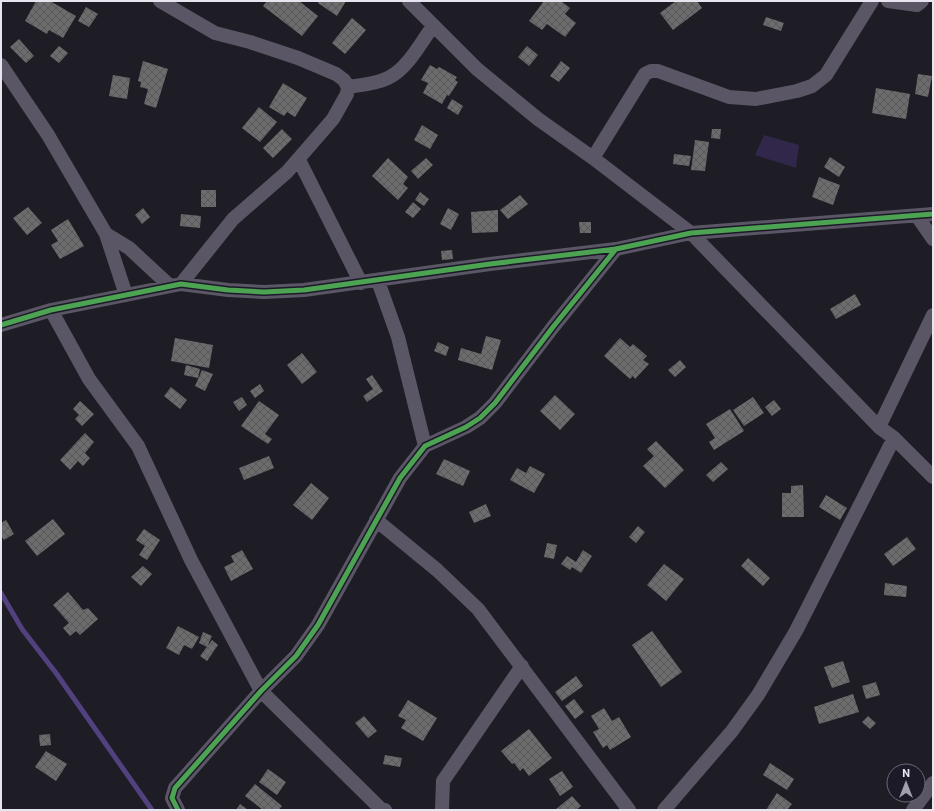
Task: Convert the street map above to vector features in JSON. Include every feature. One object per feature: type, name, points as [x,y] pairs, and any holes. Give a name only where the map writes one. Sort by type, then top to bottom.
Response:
[{"type":"street","points":[[160,1],[215,33],[250,42],[298,58],[336,74],[344,80],[348,87],[347,94],[333,119],[299,160],[233,219],[175,285]]},
{"type":"street","points":[[409,1],[477,69],[538,119],[593,158],[691,233],[880,427],[894,438],[933,477]]},
{"type":"street","points":[[593,158],[645,74],[651,70],[658,71],[729,97],[756,99],[797,91],[812,86],[826,75],[872,1]]},
{"type":"street","points":[[888,1],[912,5],[917,5],[922,1]]},
{"type":"street","points":[[348,87],[375,82],[397,72],[406,63],[433,26]]},
{"type":"street","points":[[1,65],[48,134],[106,234],[126,295]]},
{"type":"street","points":[[299,160],[361,283]]},
{"type":"street","points":[[1,324],[51,310],[175,285],[264,292],[304,290],[378,281],[490,264],[616,249],[691,233],[933,214]]},
{"type":"street","points":[[917,216],[933,239]]},
{"type":"street","points":[[106,234],[129,248],[175,285]]},
{"type":"street","points":[[178,810],[172,798],[175,788],[261,691],[296,656],[318,625],[400,478],[425,446],[466,427],[480,418],[496,403],[553,327],[616,249]]},
{"type":"street","points":[[378,281],[398,337],[425,446]]},
{"type":"street","points":[[51,310],[89,379],[138,446],[191,560],[261,691],[381,809]]},
{"type":"street","points":[[880,427],[933,315]]},
{"type":"street","points":[[664,810],[732,731],[758,695],[796,630],[894,438]]},
{"type":"street","points":[[376,520],[437,570],[478,608],[629,810]]},
{"type":"street","points":[[441,810],[443,780],[522,666]]},
{"type":"street","points":[[913,810],[933,783]]},
{"type":"shaded area","points":[[764,135],[799,145],[796,168],[755,155]]},
{"type":"building","points":[[36,1],[50,1],[76,16],[63,38],[49,30],[47,34],[25,21]]},
{"type":"building","points":[[267,1],[299,1],[318,16],[302,36],[263,6]]},
{"type":"building","points":[[319,1],[346,1],[337,16],[318,3]]},
{"type":"building","points":[[544,1],[561,1],[570,8],[565,14],[576,23],[565,37],[547,24],[542,30],[529,21]]},
{"type":"building","points":[[676,1],[697,1],[702,8],[673,30],[660,13]]},
{"type":"building","points":[[86,7],[98,14],[89,27],[78,21]]},
{"type":"building","points":[[766,17],[784,23],[781,31],[763,25]]},
{"type":"building","points":[[352,18],[366,30],[345,54],[332,43]]},
{"type":"building","points":[[19,39],[34,56],[26,63],[10,47]]},
{"type":"building","points":[[59,46],[68,53],[59,63],[50,56]]},
{"type":"building","points":[[527,46],[538,55],[529,66],[518,57]]},
{"type":"building","points":[[143,61],[168,69],[156,108],[144,104],[148,89],[140,87],[141,82],[138,81]]},
{"type":"building","points":[[561,61],[570,68],[559,82],[550,76]]},
{"type":"building","points":[[430,65],[437,69],[439,67],[457,77],[455,80],[458,82],[449,96],[447,95],[442,104],[423,93],[428,83],[421,80]]},
{"type":"building","points":[[918,74],[932,76],[928,97],[915,94]]},
{"type":"building","points":[[113,75],[130,78],[127,99],[109,96]]},
{"type":"building","points":[[283,83],[307,98],[295,117],[287,112],[284,116],[269,107]]},
{"type":"building","points":[[876,88],[910,94],[906,119],[872,113]]},
{"type":"building","points":[[452,99],[463,106],[458,115],[447,108]]},
{"type":"building","points":[[259,107],[277,122],[260,142],[242,128]]},
{"type":"building","points":[[422,125],[438,135],[430,149],[414,140]]},
{"type":"building","points":[[282,129],[292,139],[273,158],[263,148]]},
{"type":"building","points":[[712,129],[721,129],[720,139],[711,138]]},
{"type":"building","points":[[695,140],[709,142],[705,171],[691,170]]},
{"type":"building","points":[[674,154],[691,156],[689,166],[673,164]]},
{"type":"building","points":[[830,157],[845,167],[839,177],[824,167]]},
{"type":"building","points":[[388,158],[408,177],[403,184],[408,188],[398,200],[372,176]]},
{"type":"building","points":[[426,158],[433,165],[418,179],[411,171]]},
{"type":"building","points":[[819,177],[840,185],[833,205],[812,197]]},
{"type":"building","points":[[201,190],[216,190],[216,207],[201,207]]},
{"type":"building","points":[[420,192],[429,199],[424,206],[415,200]]},
{"type":"building","points":[[520,195],[528,204],[508,219],[500,210]]},
{"type":"building","points":[[413,202],[421,209],[413,218],[405,212]]},
{"type":"building","points":[[28,207],[42,223],[27,235],[13,218]]},
{"type":"building","points":[[143,208],[150,217],[142,224],[135,215]]},
{"type":"building","points":[[448,208],[459,214],[451,230],[440,224]]},
{"type":"building","points":[[498,210],[498,232],[472,233],[471,212]]},
{"type":"building","points":[[181,214],[201,216],[200,228],[180,226]]},
{"type":"building","points":[[68,219],[84,246],[60,259],[51,245],[58,241],[51,230]]},
{"type":"building","points":[[579,222],[591,222],[591,233],[580,233]]},
{"type":"building","points":[[452,250],[453,259],[442,260],[441,251]]},
{"type":"building","points":[[855,294],[861,305],[836,319],[830,309]]},
{"type":"building","points":[[486,336],[501,340],[492,370],[458,360],[461,348],[481,354]]},
{"type":"building","points":[[175,338],[213,345],[209,368],[171,361]]},
{"type":"building","points":[[620,338],[630,347],[633,344],[647,356],[643,360],[649,364],[635,379],[633,376],[630,379],[604,356]]},
{"type":"building","points":[[438,342],[449,347],[446,356],[434,351]]},
{"type":"building","points":[[302,353],[317,372],[302,384],[287,365]]},
{"type":"building","points":[[680,360],[686,367],[675,377],[668,370]]},
{"type":"building","points":[[186,365],[200,369],[198,378],[184,375]]},
{"type":"building","points":[[202,370],[213,374],[205,391],[195,386]]},
{"type":"building","points":[[372,375],[383,391],[367,402],[363,396],[373,389],[366,379]]},
{"type":"building","points":[[260,384],[264,391],[255,398],[250,391]]},
{"type":"building","points":[[171,387],[187,400],[180,409],[164,396]]},
{"type":"building","points":[[555,395],[575,414],[560,430],[540,411]]},
{"type":"building","points":[[242,397],[247,405],[239,411],[233,402]]},
{"type":"building","points":[[753,397],[764,413],[744,426],[733,410]]},
{"type":"building","points":[[774,400],[781,409],[772,416],[765,407]]},
{"type":"building","points":[[80,401],[94,414],[82,426],[75,419],[79,415],[73,409]]},
{"type":"building","points":[[259,401],[279,415],[265,434],[272,439],[268,444],[241,426]]},
{"type":"building","points":[[730,409],[744,431],[714,450],[709,442],[715,438],[706,424]]},
{"type":"building","points":[[85,433],[94,442],[85,453],[90,458],[83,466],[78,461],[70,470],[60,460]]},
{"type":"building","points":[[656,441],[684,470],[665,488],[643,466],[654,456],[647,449]]},
{"type":"building","points":[[269,456],[274,468],[244,480],[239,468]]},
{"type":"building","points":[[444,459],[470,471],[463,486],[436,474]]},
{"type":"building","points":[[721,462],[728,469],[713,482],[706,475]]},
{"type":"building","points":[[530,466],[545,474],[534,493],[510,480],[517,468],[526,473]]},
{"type":"building","points":[[311,483],[329,498],[312,520],[293,505]]},
{"type":"building","points":[[803,485],[804,517],[782,517],[782,493],[791,493],[791,486]]},
{"type":"building","points":[[826,495],[847,508],[840,520],[819,507]]},
{"type":"building","points":[[486,504],[491,516],[474,523],[469,512]]},
{"type":"building","points":[[53,519],[65,534],[37,556],[25,541]]},
{"type":"building","points":[[6,520],[14,534],[4,540],[1,536],[1,523]]},
{"type":"building","points":[[638,526],[645,532],[636,543],[629,537]]},
{"type":"building","points":[[144,529],[160,540],[147,560],[139,555],[145,546],[136,540]]},
{"type":"building","points":[[907,537],[916,549],[893,566],[884,554]]},
{"type":"building","points":[[547,543],[557,545],[554,559],[544,557]]},
{"type":"building","points":[[242,550],[253,569],[231,581],[224,567],[234,562],[231,556]]},
{"type":"building","points":[[583,550],[592,556],[581,573],[572,567],[570,570],[561,564],[567,556],[576,562]]},
{"type":"building","points":[[748,558],[770,578],[763,586],[741,566]]},
{"type":"building","points":[[664,564],[684,579],[666,601],[647,585]]},
{"type":"building","points":[[143,566],[152,574],[141,586],[131,577]]},
{"type":"building","points":[[885,583],[907,586],[906,597],[884,595]]},
{"type":"building","points":[[68,592],[83,610],[88,608],[98,619],[80,635],[76,631],[70,636],[63,628],[69,623],[53,605]]},
{"type":"building","points":[[178,626],[199,637],[192,649],[184,645],[179,655],[166,648]]},
{"type":"building","points":[[652,631],[682,672],[661,687],[632,645]]},
{"type":"building","points":[[203,632],[212,636],[207,647],[199,643]]},
{"type":"building","points":[[212,640],[218,645],[207,661],[200,656]]},
{"type":"building","points":[[843,661],[850,682],[832,688],[824,667]]},
{"type":"building","points":[[576,676],[583,686],[562,701],[555,692]]},
{"type":"building","points":[[876,682],[880,695],[866,699],[862,686]]},
{"type":"building","points":[[853,694],[859,712],[819,724],[814,707]]},
{"type":"building","points":[[574,699],[584,712],[575,719],[565,706]]},
{"type":"building","points":[[408,700],[437,718],[423,741],[401,728],[406,720],[398,716]]},
{"type":"building","points":[[604,708],[612,721],[619,717],[631,737],[610,750],[607,745],[603,748],[593,732],[599,729],[591,716]]},
{"type":"building","points":[[364,716],[377,731],[368,738],[355,723]]},
{"type":"building","points":[[868,716],[876,723],[870,729],[862,722]]},
{"type":"building","points":[[529,729],[552,758],[529,776],[523,768],[520,771],[514,763],[512,764],[501,751]]},
{"type":"building","points":[[50,734],[51,745],[40,746],[39,735]]},
{"type":"building","points":[[46,751],[67,764],[56,781],[35,767]]},
{"type":"building","points":[[385,755],[402,758],[400,767],[383,764]]},
{"type":"building","points":[[770,763],[794,779],[787,790],[763,775]]},
{"type":"building","points":[[268,769],[286,782],[277,795],[259,782]]},
{"type":"building","points":[[562,771],[573,787],[560,796],[549,779]]},
{"type":"building","points":[[255,784],[282,806],[279,810],[263,810],[245,796]]},
{"type":"building","points":[[777,793],[792,804],[787,810],[766,810]]},
{"type":"building","points":[[572,796],[581,806],[576,810],[555,810]]},
{"type":"building","points":[[240,804],[248,810],[236,810]]},
{"type":"waterway","points":[[1,593],[22,629],[56,673],[152,810]]},
{"type":"cycle path","points":[[1,325],[51,310],[181,284],[228,290],[264,292],[304,290],[490,264],[616,249],[691,233],[933,214]]},
{"type":"cycle path","points":[[178,810],[172,798],[175,788],[261,691],[296,656],[318,625],[400,478],[425,446],[466,427],[480,418],[495,403],[553,327],[616,249]]}]
